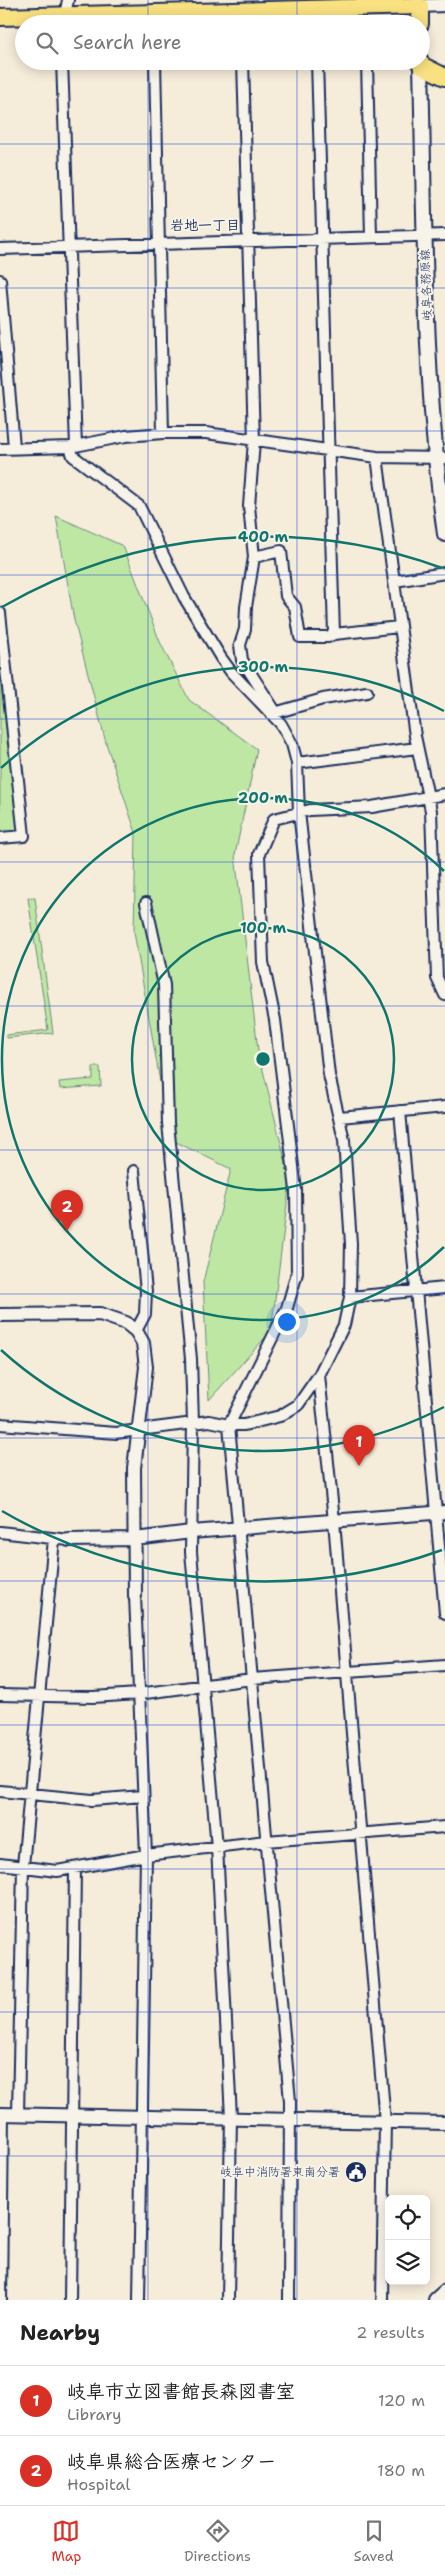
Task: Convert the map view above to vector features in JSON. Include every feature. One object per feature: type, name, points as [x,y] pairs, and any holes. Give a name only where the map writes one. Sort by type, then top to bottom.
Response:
[{"type":"main road","points":[[192,15],[420,3]]},
{"type":"main road","points":[[42,15],[86,15]]},
{"type":"main road","points":[[0,17],[15,16]]},
{"type":"main road","name":"岐阜各務原線","points":[[417,70],[425,236],[429,386],[440,459],[445,534]]},
{"type":"main road","points":[[430,70],[445,77]]},
{"type":"main road","points":[[436,2300],[445,2292]]},
{"type":"street","points":[[420,3],[445,5]]},
{"type":"street","points":[[303,9],[307,15]]},
{"type":"street","points":[[62,70],[73,456],[139,506],[184,597],[221,658],[232,673],[273,712]]},
{"type":"street","points":[[155,70],[163,433]]},
{"type":"street","points":[[0,1424],[116,1433],[209,1421],[229,1425],[244,1425],[280,1416],[298,1405],[319,1374],[344,1325],[350,1297],[351,1244],[344,1140],[328,1075],[299,812],[298,763],[292,744],[242,660],[240,645],[245,629],[254,557],[249,506],[254,441],[243,70]]},
{"type":"street","points":[[317,70],[334,634]]},
{"type":"street","points":[[367,70],[371,237]]},
{"type":"street","points":[[0,248],[445,235]]},
{"type":"street","points":[[0,280],[14,447]]},
{"type":"street","points":[[0,449],[14,447],[46,449],[73,447],[126,436],[163,433],[206,433],[330,452],[377,457],[440,459]]},
{"type":"street","points":[[377,457],[417,748],[426,796],[431,811],[440,919],[437,978],[445,995]]},
{"type":"street","points":[[254,557],[281,551],[286,596],[295,607],[300,637],[328,637],[334,634],[399,627]]},
{"type":"street","points":[[395,581],[445,573]]},
{"type":"street","points":[[0,613],[24,836],[0,838]]},
{"type":"street","points":[[273,712],[323,699],[368,692]]},
{"type":"street","points":[[298,763],[417,748]]},
{"type":"street","points":[[289,2300],[291,2121],[229,1425],[287,1308],[297,1273],[296,1190],[275,1020],[263,962],[259,854],[274,819],[299,812],[372,807],[410,802],[426,796],[445,794]]},
{"type":"street","points":[[146,903],[164,985],[168,1123],[188,1309],[193,1422],[191,1532],[202,1686],[217,1847],[231,2117],[228,2300]]},
{"type":"street","points":[[340,1118],[445,1107]]},
{"type":"street","points":[[400,1111],[416,1291],[441,1512],[445,1613]]},
{"type":"street","points":[[134,1171],[146,1291],[145,1314],[136,1331]]},
{"type":"street","points":[[350,1297],[445,1288]]},
{"type":"street","points":[[0,1315],[100,1314],[126,1323],[136,1331],[143,1343],[146,1358],[134,1468],[138,1694],[146,1855],[139,2300]]},
{"type":"street","points":[[319,1374],[334,1521],[385,2122],[382,2300]]},
{"type":"street","points":[[0,1532],[69,1540],[135,1539],[191,1532],[441,1512]]},
{"type":"street","points":[[18,2114],[23,1866],[54,1539]]},
{"type":"street","points":[[0,1695],[94,1696],[138,1694],[252,1679],[445,1665]]},
{"type":"street","points":[[0,1791],[92,1800],[143,1796]]},
{"type":"street","points":[[0,1864],[57,1871],[146,1855],[266,1841],[445,1827]]},
{"type":"street","points":[[70,2300],[74,2115],[75,1868]]},
{"type":"street","points":[[1,2300],[1,2114],[231,2117],[291,2121],[445,2123]]},
{"type":"green space","points":[[56,516],[123,546],[160,642],[189,700],[257,749],[235,855],[258,1050],[290,1180],[271,1331],[209,1400],[203,1282],[231,1169],[170,1139],[134,932],[136,833],[106,743],[74,620]]},
{"type":"green space","points":[[4,662],[21,832],[0,835],[0,663]]},
{"type":"green space","points":[[28,898],[35,898],[53,1033],[6,1038],[6,1035],[48,1030]]},
{"type":"green space","points":[[93,1067],[100,1067],[101,1086],[60,1089],[59,1082],[93,1079]]},
{"type":"place","name":"岐阜県総合医療センター","points":[[67,1231]]},
{"type":"place","name":"岐阜市立図書館長森図書室","points":[[359,1466]]},
{"type":"place","name":"岐阜中消防署東南分署","points":[[356,2172]]},
{"type":"district","name":"岩地一丁目","points":[[205,225]]}]
